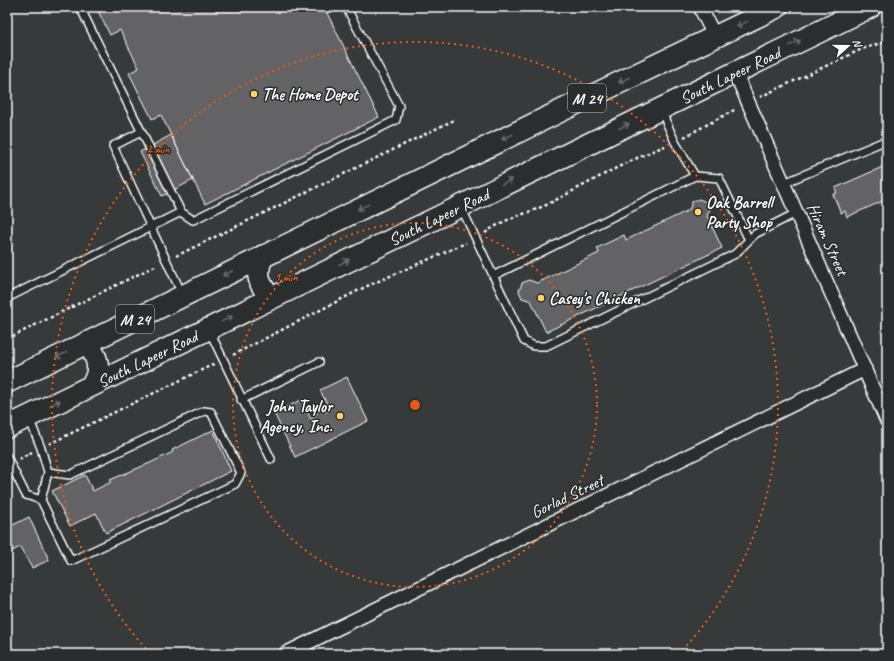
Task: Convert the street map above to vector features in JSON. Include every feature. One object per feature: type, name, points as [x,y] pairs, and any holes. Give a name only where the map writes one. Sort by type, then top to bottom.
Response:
[{"type":"main road","name":"M 24","points":[[7,382],[182,295],[777,7]]},
{"type":"main road","name":"South Lapeer Road","points":[[7,427],[460,205],[870,7]]},
{"type":"main road","points":[[263,256],[259,265],[259,282],[271,297]]},
{"type":"main road","points":[[86,343],[92,349],[98,363],[99,371],[92,385]]},
{"type":"street","points":[[700,7],[715,36]]},
{"type":"street","name":"Hiram Street","points":[[735,72],[887,421]]},
{"type":"street","name":"Gorlad Street","points":[[285,654],[865,369]]},
{"type":"lane","points":[[80,7],[181,212],[193,220],[396,120],[399,106],[346,7]]},
{"type":"lane","points":[[660,108],[675,142],[695,176]]},
{"type":"lane","points":[[141,132],[113,146],[182,295]]},
{"type":"lane","points":[[784,184],[887,140]]},
{"type":"lane","points":[[493,276],[695,176],[719,178],[749,240]]},
{"type":"lane","points":[[460,205],[524,341],[534,346],[546,346],[735,254],[755,234],[796,213]]},
{"type":"lane","points":[[7,298],[181,212]]},
{"type":"lane","points":[[208,328],[241,400],[271,459]]},
{"type":"lane","points":[[241,400],[318,362]]},
{"type":"lane","points":[[28,416],[41,448],[48,472],[41,500],[71,561],[235,484],[241,473],[211,412],[204,411],[70,475],[48,472]]},
{"type":"lane","points":[[7,457],[26,495],[41,500]]},
{"type":"path","points":[[760,97],[862,49],[887,41]]},
{"type":"path","points":[[685,137],[738,108]]},
{"type":"path","points":[[177,256],[454,120]]},
{"type":"path","points":[[485,234],[505,220],[546,204],[612,169],[666,146]]},
{"type":"path","points":[[233,355],[371,284],[465,244]]},
{"type":"path","points":[[7,339],[157,266]]},
{"type":"path","points":[[51,443],[215,364]]},
{"type":"path","points":[[18,459],[32,452]]},
{"type":"building","name":"The Home Depot","points":[[96,7],[324,7],[379,117],[205,204],[161,115],[152,119],[129,73],[139,68],[120,30],[110,35]]},
{"type":"building","points":[[171,135],[193,180],[162,196],[140,152]]},
{"type":"building","points":[[887,165],[887,199],[847,217],[845,211],[841,213],[833,194],[837,193],[835,188]]},
{"type":"building","points":[[699,199],[706,202],[710,209],[707,216],[722,248],[546,332],[531,301],[522,298],[519,291],[522,283],[529,280],[537,283],[599,253],[597,248],[624,235],[626,240],[689,210],[692,202]]},
{"type":"building","name":"John Taylor Agency, Inc.","points":[[347,377],[368,421],[295,457],[274,413],[301,400],[311,419],[315,417],[314,414],[324,409],[325,412],[330,410],[320,390]]},
{"type":"building","points":[[213,430],[231,471],[106,533],[96,513],[70,526],[52,491],[85,475],[93,491],[111,482],[110,480],[173,452],[172,450]]},
{"type":"building","points":[[29,517],[49,560],[32,568],[20,547],[7,554],[7,528]]},
{"type":"place","name":"The Home Depot","points":[[254,94]]},
{"type":"place","name":"Oak Barrell Party Shop","points":[[698,212]]},
{"type":"place","name":"Casey's Chicken","points":[[541,298]]},
{"type":"place","name":"John Taylor Agency, Inc.","points":[[340,416]]}]
